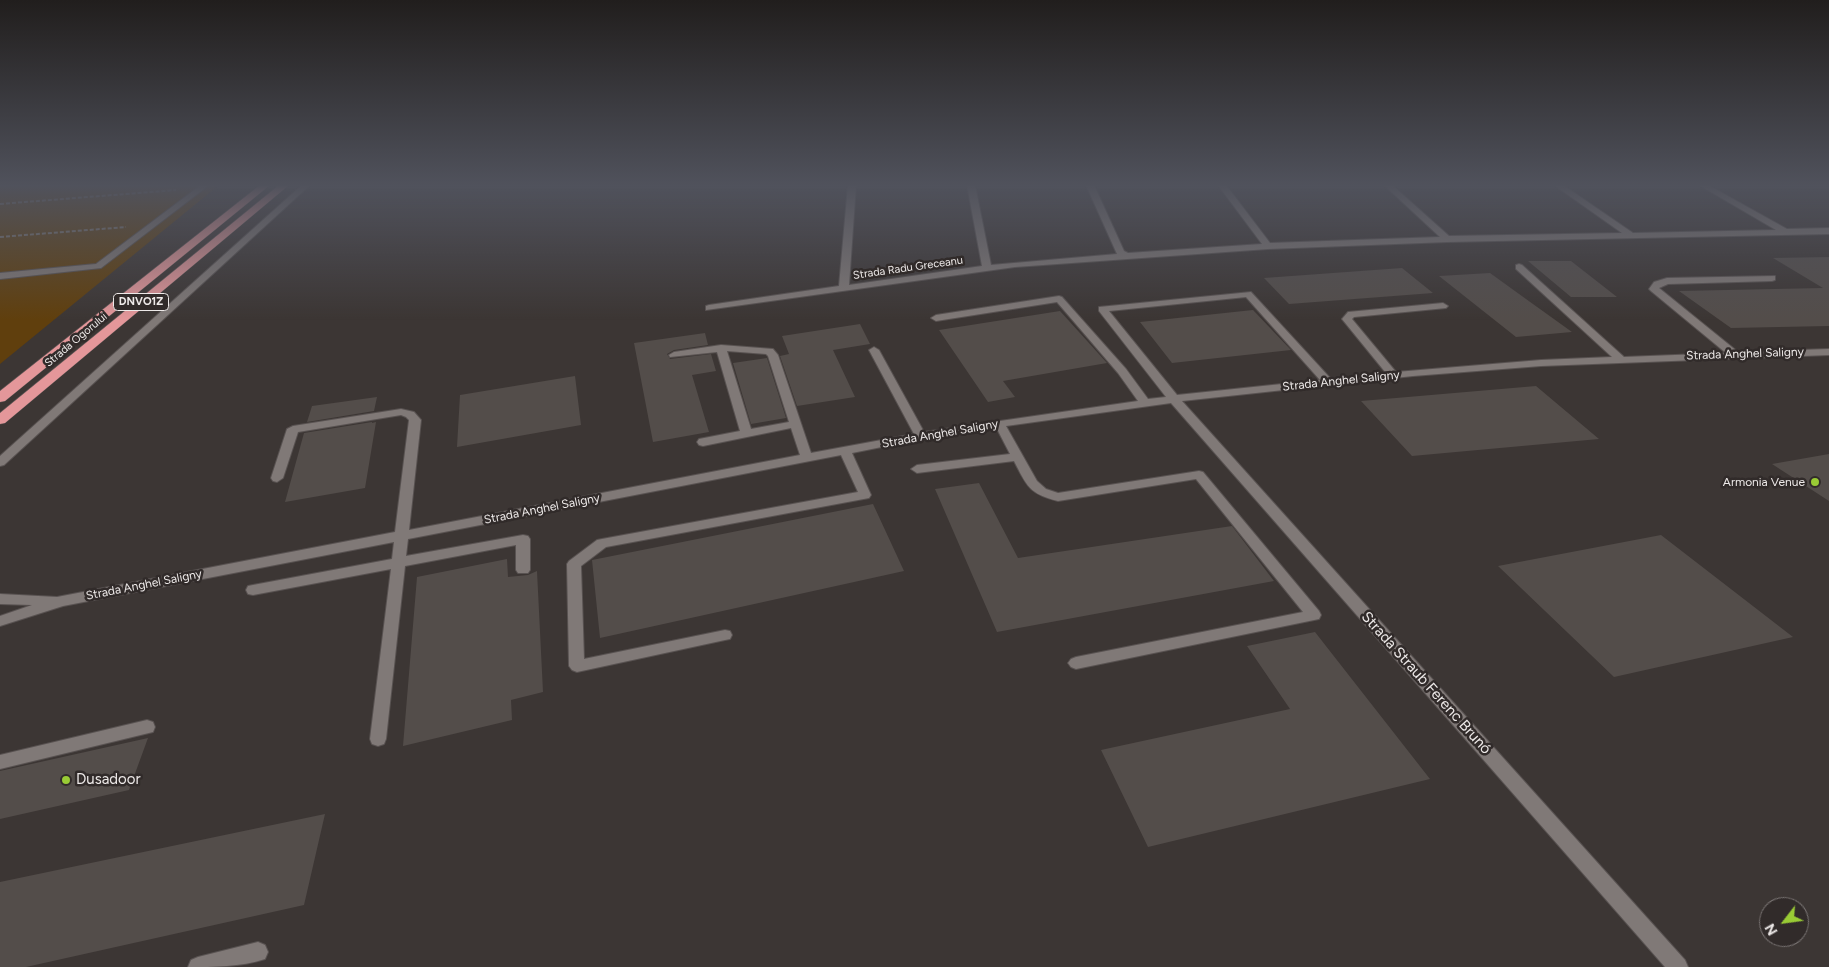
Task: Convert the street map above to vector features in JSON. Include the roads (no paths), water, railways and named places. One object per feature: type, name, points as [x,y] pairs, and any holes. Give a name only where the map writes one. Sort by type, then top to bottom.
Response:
[{"type":"highway","name":"Strada Ogorului","points":[[0,398],[209,230]]},
{"type":"highway","name":"Strada Ogorului","points":[[0,420],[229,230]]},
{"type":"street","points":[[0,276],[98,266],[145,230]]},
{"type":"street","points":[[0,462],[256,230]]},
{"type":"street","points":[[844,288],[848,230]]},
{"type":"street","points":[[980,230],[987,268]]},
{"type":"street","points":[[1110,230],[1120,252],[1126,256]]},
{"type":"street","points":[[1256,230],[1268,246]]},
{"type":"street","points":[[1437,230],[1447,239]]},
{"type":"street","points":[[1623,230],[1630,235]]},
{"type":"street","name":"Strada Radu Greceanu","points":[[709,308],[1015,264],[1268,246],[1447,239],[1829,231]]},
{"type":"street","points":[[1519,267],[1620,359]]},
{"type":"street","points":[[1735,355],[1654,288],[1657,284],[1667,281],[1772,278]]},
{"type":"street","name":"Strada Straub Ferenc Brunó","points":[[1328,382],[1248,294],[1102,309],[1174,399],[1678,967]]},
{"type":"street","points":[[936,318],[1059,299],[1122,371],[1145,403]]},
{"type":"street","points":[[1393,375],[1347,319],[1352,314],[1443,306]]},
{"type":"street","points":[[721,348],[746,433]]},
{"type":"street","points":[[674,355],[721,348],[762,349],[773,355],[807,458]]},
{"type":"street","points":[[874,350],[921,436]]},
{"type":"street","name":"Strada Anghel Saligny","points":[[62,601],[844,450],[1000,423],[1174,399],[1393,375],[1541,363],[1829,352]]},
{"type":"street","points":[[277,478],[293,429],[401,412],[410,414],[414,420],[378,740]]},
{"type":"street","points":[[1000,423],[1032,483],[1042,492],[1058,497],[1199,475],[1314,615],[1076,663]]},
{"type":"street","points":[[703,442],[796,424]]},
{"type":"street","points":[[725,635],[577,666],[574,564],[602,543],[865,495],[844,450]]},
{"type":"street","points":[[917,469],[1017,457]]},
{"type":"street","points":[[253,590],[523,539],[523,570]]},
{"type":"street","points":[[0,599],[62,601]]},
{"type":"street","points":[[0,621],[62,601]]},
{"type":"street","points":[[0,762],[147,727]]},
{"type":"street","points":[[198,967],[258,952]]},
{"type":"place","name":"Armonia Venue","points":[[1815,482]]},
{"type":"place","name":"Dusadoor","points":[[66,780]]}]
